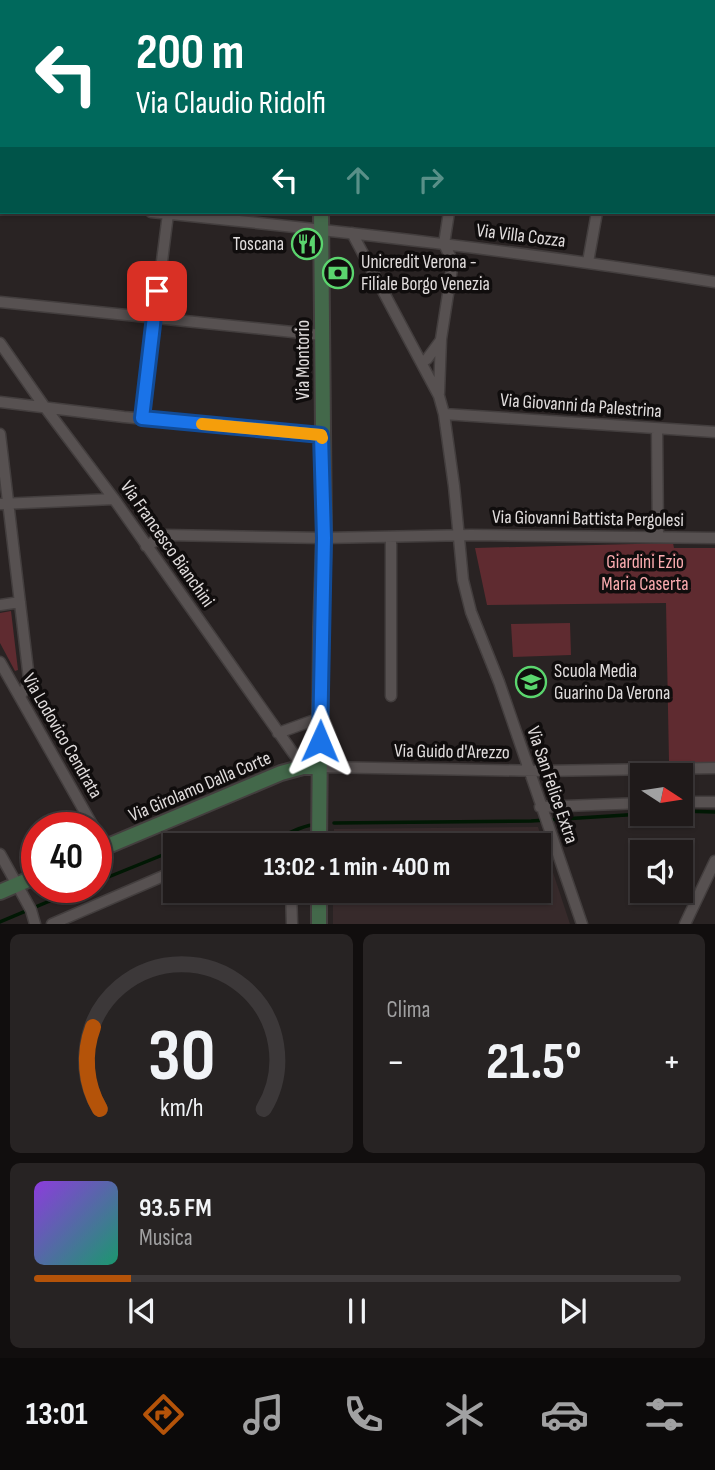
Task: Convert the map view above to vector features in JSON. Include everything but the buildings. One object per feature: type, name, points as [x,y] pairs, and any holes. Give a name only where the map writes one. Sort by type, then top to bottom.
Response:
[{"type":"street","name":"Via Villa Cozza","points":[[168,214],[588,261],[715,282]]},
{"type":"street","points":[[142,418],[168,214]]},
{"type":"street","name":"Via Montorio","points":[[320,833],[324,538],[321,214]]},
{"type":"street","points":[[439,396],[441,339],[453,262],[444,244],[449,214]]},
{"type":"street","points":[[588,261],[597,214]]},
{"type":"street","name":"Via San Felice Extra","points":[[352,233],[439,396],[444,414],[460,535],[463,580],[471,612],[499,682],[582,924]]},
{"type":"street","points":[[0,302],[322,335]]},
{"type":"street","points":[[422,362],[441,339]]},
{"type":"street","name":"Via Francesco Bianchini","points":[[0,343],[303,767]]},
{"type":"street","points":[[0,402],[321,435]]},
{"type":"street","name":"Via Giovanni da Palestrina","points":[[444,414],[715,432]]},
{"type":"street","points":[[657,429],[658,537]]},
{"type":"street","points":[[0,434],[4,504],[29,678],[20,695]]},
{"type":"street","points":[[4,504],[114,499]]},
{"type":"street","points":[[146,546],[166,535],[324,538],[460,535]]},
{"type":"street","name":"Via Giovanni Battista Pergolesi","points":[[460,535],[715,538]]},
{"type":"street","points":[[391,537],[391,695]]},
{"type":"street","points":[[0,605],[20,602]]},
{"type":"street","name":"Via Lodovico Cendrata","points":[[0,662],[85,812]]},
{"type":"street","points":[[278,733],[320,718]]},
{"type":"street","name":"Via Girolamo Dalla Corte","points":[[112,844],[281,773],[303,767],[320,767]]},
{"type":"street","name":"Via Guido d'Arezzo","points":[[320,767],[630,771]]},
{"type":"street","name":"Via Guido d'Arezzo","points":[[693,770],[715,768]]},
{"type":"street","points":[[693,802],[715,802]]},
{"type":"street","points":[[541,809],[630,804]]},
{"type":"street","points":[[0,854],[32,910],[36,924]]},
{"type":"street","points":[[685,924],[715,861]]},
{"type":"street","points":[[52,924],[163,876]]},
{"type":"street","points":[[0,892],[21,882]]},
{"type":"street","points":[[292,903],[292,924]]},
{"type":"street","points":[[319,903],[319,924]]},
{"type":"shaded area","points":[[538,827],[540,833],[334,833],[334,829]]},
{"type":"shaded area","points":[[551,866],[570,924],[333,924],[333,903],[551,903]]},
{"type":"green space","name":"Giardini Ezio Maria Caserta","points":[[673,543],[674,548],[715,548],[715,762],[669,762],[666,603],[487,605],[475,548]]},
{"type":"green space","points":[[11,611],[18,670],[15,671],[0,643],[0,613]]},
{"type":"green space","points":[[570,623],[571,655],[513,657],[511,624]]},
{"type":"waterway","points":[[693,811],[715,812]]},
{"type":"waterway","points":[[334,823],[531,821],[630,815]]},
{"type":"waterway","points":[[288,833],[313,825]]},
{"type":"waterway","points":[[112,876],[163,855]]},
{"type":"waterway","points":[[0,922],[45,903]]},
{"type":"slow traffic","points":[[202,424],[321,435],[322,438]]},
{"type":"place","name":"Toscana","points":[[307,244]]},
{"type":"place","name":"Unicredit Verona - Filiale Borgo Venezia","points":[[338,273]]},
{"type":"place","name":"Scuola Media Guarino Da Verona","points":[[531,682]]},
{"type":"route","points":[[157,291],[142,418],[321,435],[324,538],[320,741]]}]
